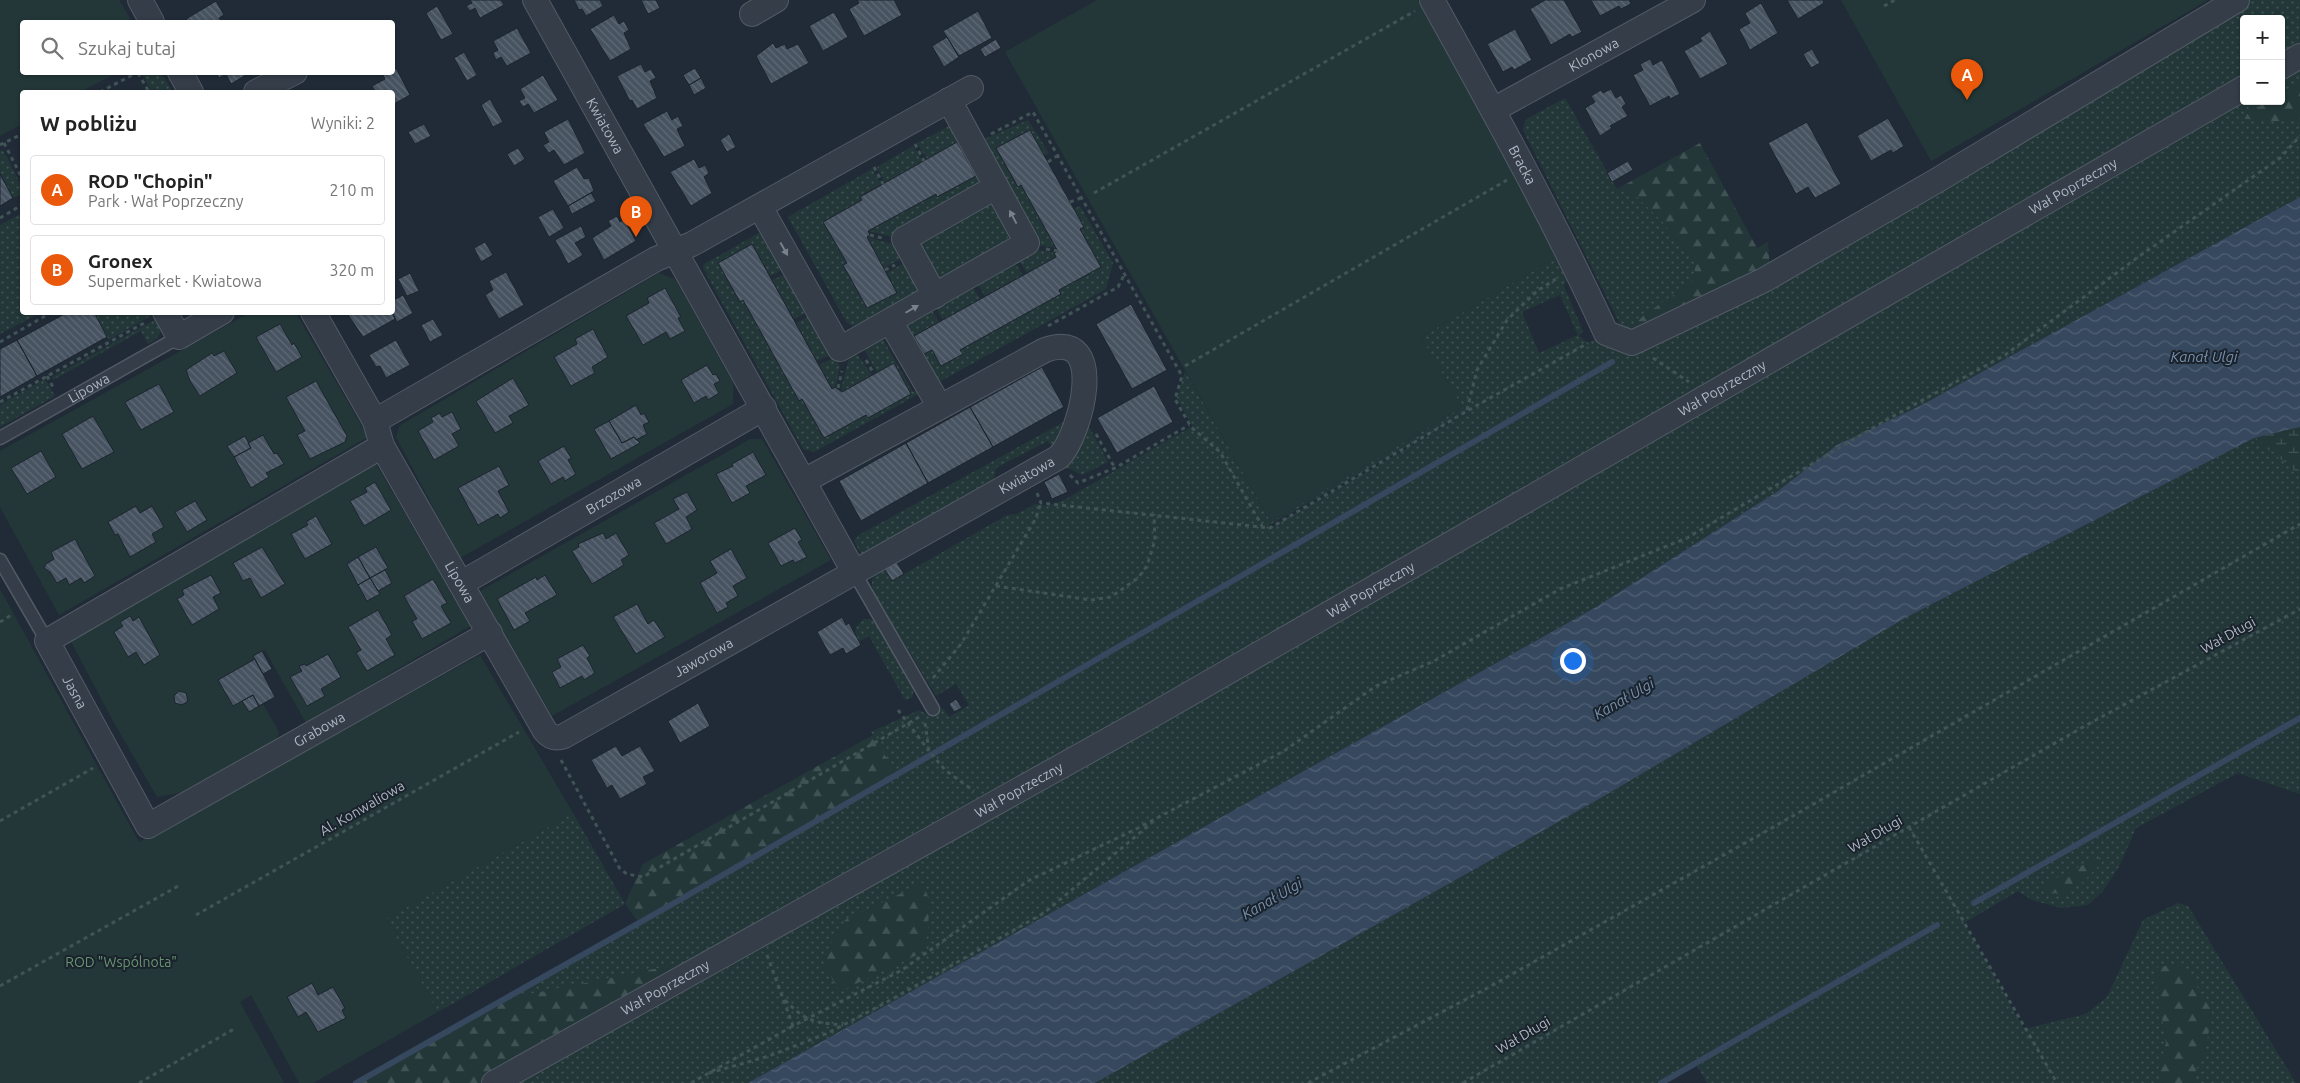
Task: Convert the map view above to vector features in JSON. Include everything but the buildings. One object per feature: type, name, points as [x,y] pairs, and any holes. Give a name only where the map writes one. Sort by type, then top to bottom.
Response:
[{"type":"street","points":[[140,0],[151,20]]},
{"type":"street","name":"Kwiatowa","points":[[535,0],[854,572],[1028,474],[1065,450],[1081,407],[1084,363],[1074,350],[1054,346],[804,481]]},
{"type":"street","points":[[752,14],[776,0]]},
{"type":"street","name":"Bracka","points":[[1432,0],[1575,265],[1606,333]]},
{"type":"street","name":"Klonowa","points":[[1493,110],[1693,0]]},
{"type":"street","points":[[1606,333],[1632,343],[1764,280],[1985,151],[2237,0]]},
{"type":"street","points":[[2285,65],[2300,56]]},
{"type":"street","points":[[182,75],[190,90]]},
{"type":"street","points":[[260,90],[288,75]]},
{"type":"street","points":[[375,421],[656,259],[692,244],[971,88]]},
{"type":"street","name":"Wał Poprzeczny","points":[[494,1083],[1152,715],[2240,90]]},
{"type":"street","points":[[760,207],[840,349],[935,296],[1027,243],[949,100]]},
{"type":"street","points":[[935,296],[904,239],[996,187]]},
{"type":"street","name":"Lipowa","points":[[179,337],[217,315]]},
{"type":"street","name":"Lipowa","points":[[315,315],[375,421],[382,446],[545,729]]},
{"type":"street","points":[[156,317],[179,337]]},
{"type":"street","points":[[890,321],[940,407]]},
{"type":"street","name":"Brzozowa","points":[[462,582],[764,408]]},
{"type":"street","points":[[47,641],[382,446]]},
{"type":"street","name":"Jaworowa","points":[[545,729],[564,736],[854,572]]},
{"type":"street","name":"Grabowa","points":[[148,826],[490,633]]},
{"type":"street","name":"Jasna","points":[[47,641],[148,826]]},
{"type":"lane","name":"Lipowa","points":[[0,438],[179,337]]},
{"type":"lane","name":"Jasna","points":[[0,560],[47,641]]},
{"type":"lane","points":[[854,572],[933,709]]},
{"type":"path","points":[[1094,193],[1432,0]]},
{"type":"path","points":[[1884,6],[1895,0]]},
{"type":"path","points":[[104,90],[134,75]]},
{"type":"path","points":[[139,75],[148,90]]},
{"type":"path","points":[[973,143],[1033,112],[1182,376],[1175,399],[1189,424],[1220,452],[1262,526]]},
{"type":"path","points":[[20,135],[2,144],[20,175]]},
{"type":"path","points":[[692,1083],[793,1026],[902,970],[1028,881],[1160,816],[1284,751],[1376,686],[1434,661],[1560,589],[1686,538],[1888,419],[2005,355],[2141,255],[2280,158],[2300,136]]},
{"type":"path","points":[[914,141],[924,161]]},
{"type":"path","points":[[1048,162],[1058,156]]},
{"type":"path","points":[[872,164],[883,184]]},
{"type":"path","points":[[1185,366],[1524,170]]},
{"type":"path","points":[[1070,202],[1081,198]]},
{"type":"path","points":[[0,218],[20,207]]},
{"type":"path","points":[[1042,248],[1058,251]]},
{"type":"path","points":[[1467,411],[1477,370],[1507,320],[1537,292],[1575,265]]},
{"type":"path","points":[[0,342],[47,315]]},
{"type":"path","points":[[0,402],[156,317]]},
{"type":"path","points":[[1041,503],[1270,528],[1467,411],[1606,333]]},
{"type":"path","points":[[1632,343],[1709,396]]},
{"type":"path","points":[[1081,407],[1115,468]]},
{"type":"path","points":[[1052,460],[1078,483],[1115,468],[1189,424]]},
{"type":"path","points":[[922,690],[961,644],[1035,520],[1041,503],[1028,474]]},
{"type":"path","points":[[996,586],[1091,600],[1111,597],[1138,578],[1147,566],[1155,540],[1154,514]]},
{"type":"path","points":[[1308,1083],[1491,986],[1778,826],[2300,524]]},
{"type":"path","name":"Wał Długi","points":[[1463,1083],[2083,727],[2300,609]]},
{"type":"path","points":[[545,729],[620,869],[627,874],[643,877],[933,709]]},
{"type":"path","points":[[898,710],[940,764],[959,781],[994,803]]},
{"type":"path","name":"Al. Konwaliowa","points":[[196,915],[545,729]]},
{"type":"path","points":[[926,734],[929,751]]},
{"type":"path","points":[[0,821],[111,758]]},
{"type":"path","points":[[708,1073],[769,1056],[843,1025],[1044,913],[1160,816]]},
{"type":"path","points":[[1908,827],[2057,1083]]},
{"type":"path","points":[[0,986],[180,885]]},
{"type":"path","points":[[759,934],[793,1026]]},
{"type":"path","points":[[783,998],[800,1015],[807,1019],[843,1025]]},
{"type":"path","points":[[139,1083],[234,1029]]},
{"type":"green space","points":[[0,0],[119,0],[131,20],[20,20],[20,75],[113,75],[84,90],[20,90],[20,125],[0,136]]},
{"type":"green space","points":[[1097,0],[1418,0],[1560,255],[1421,337],[1462,407],[1271,522],[1005,52]]},
{"type":"green space","points":[[1841,0],[2208,0],[1931,161]]},
{"type":"green space","points":[[2237,0],[2300,0],[2300,197],[1920,406],[1837,445],[1778,491],[1596,607],[748,1083],[497,1083],[716,957],[505,999],[896,775],[871,732],[919,710],[930,716],[943,708],[949,717],[969,705],[956,684],[936,696],[874,593],[873,578],[884,567],[892,581],[1007,515],[1017,514],[1035,504],[1047,506],[1064,500],[1193,426],[1177,398],[1185,371],[1271,522],[1462,407],[1421,337],[1560,255],[1561,269],[1567,280],[1564,286],[1583,331],[1579,336],[1588,343],[1606,333],[1632,343]],"holes":[[[1560,295],[1578,335],[1539,353],[1522,312]],[[1502,393],[1270,528],[1269,525]]]},
{"type":"green space","points":[[162,75],[172,90],[151,90],[143,76]]},
{"type":"green space","points":[[2300,82],[2300,119],[2272,122],[2240,118],[2261,105],[2285,105],[2285,91]]},
{"type":"green space","points":[[1565,98],[1617,189],[1637,197],[1662,221],[1695,263],[1694,281],[1644,315],[1625,334],[1523,130],[1525,120]]},
{"type":"green space","points":[[1028,120],[1049,153],[1044,156],[1029,130],[996,148],[1017,187],[1021,185],[1056,248],[1038,245],[980,141]]},
{"type":"green space","points":[[955,123],[987,181],[897,238],[868,231],[936,194],[938,197],[976,176],[957,143],[927,159],[917,143]]},
{"type":"green space","points":[[1700,143],[1757,248],[1768,242],[1770,269],[1625,334],[1644,315],[1694,281],[1695,263],[1662,221],[1637,197],[1617,189]]},
{"type":"green space","points":[[913,146],[923,162],[885,183],[877,167]]},
{"type":"green space","points":[[3,150],[20,183],[20,195],[13,198],[0,174],[0,151]]},
{"type":"green space","points":[[872,169],[881,184],[860,196],[862,200],[824,222],[847,263],[844,266],[867,308],[897,293],[887,273],[909,260],[924,289],[858,326],[853,326],[847,323],[788,217]]},
{"type":"green space","points":[[993,196],[1009,234],[1007,240],[932,285],[910,242]]},
{"type":"green space","points":[[1080,206],[1113,263],[1106,289],[932,386],[899,329],[929,306],[939,322],[914,336],[924,353],[932,350],[942,366],[962,354],[960,350],[1060,294],[1059,290],[1101,266],[1080,229],[1074,209]]},
{"type":"green space","points":[[20,214],[20,315],[36,315],[0,334],[0,225]]},
{"type":"green space","points":[[761,232],[785,269],[770,276],[752,244],[718,263],[739,302],[743,300],[799,401],[802,399],[824,438],[910,394],[894,363],[877,372],[861,344],[880,334],[913,392],[920,389],[924,391],[814,452],[803,449],[703,268],[704,264]]},
{"type":"green space","points":[[867,237],[895,245],[906,256],[884,268]]},
{"type":"green space","points":[[1033,249],[1054,253],[1056,257],[1027,273],[1018,258]]},
{"type":"green space","points":[[1013,260],[1023,275],[985,296],[976,282]]},
{"type":"green space","points":[[659,273],[675,279],[733,383],[733,404],[460,558],[396,437],[399,426]]},
{"type":"green space","points":[[788,273],[809,311],[794,319],[772,280]]},
{"type":"green space","points":[[971,284],[980,299],[943,320],[934,304]]},
{"type":"green space","points":[[95,315],[152,315],[109,340]]},
{"type":"green space","points":[[246,315],[297,315],[368,437],[59,615],[0,507],[0,451]]},
{"type":"green space","points":[[811,315],[832,354],[817,361],[796,323]]},
{"type":"green space","points":[[160,317],[162,326],[160,333],[156,339],[148,344],[141,331],[53,380],[52,377]]},
{"type":"green space","points":[[854,350],[872,375],[842,392],[841,389],[851,351]]},
{"type":"green space","points":[[835,357],[840,366],[835,387],[832,389],[819,365]]},
{"type":"green space","points":[[45,379],[55,396],[0,427],[0,405]]},
{"type":"green space","points":[[1071,418],[1055,451],[1048,441],[996,468],[994,479],[991,483],[861,554],[854,541],[859,535]]},
{"type":"green space","points":[[1088,425],[1108,462],[1082,475],[1064,466],[1073,461]]},
{"type":"green space","points":[[2300,427],[2300,794],[2238,773],[2136,828],[2120,865],[2103,891],[2088,905],[2061,908],[2032,900],[2018,891],[1964,923],[2024,1029],[2086,1014],[2107,997],[2143,920],[2178,903],[2188,906],[2296,1083],[1707,1083],[1696,1064],[1662,1083],[1095,1083],[1599,799],[1907,617],[2254,438]]},
{"type":"green space","points":[[2300,427],[2300,475],[2254,438]]},
{"type":"green space","points":[[750,439],[762,439],[831,560],[552,716],[480,591]]},
{"type":"green space","points":[[376,464],[470,626],[306,723],[265,650],[253,656],[255,659],[219,680],[242,701],[249,712],[263,704],[279,732],[275,746],[200,789],[157,797],[113,721],[69,638]]},
{"type":"green space","name":"ROD \"Wspólnota\"","points":[[0,589],[139,842],[480,655],[573,813],[386,919],[438,1012],[313,1083],[299,1083],[251,995],[240,1002],[284,1083],[0,1083]]},
{"type":"green space","points":[[864,619],[877,621],[914,688],[912,698],[905,700],[869,636],[858,642],[856,629]]},
{"type":"green space","points":[[873,735],[896,774],[639,923],[625,904],[643,864]]},
{"type":"green space","points":[[573,813],[625,904],[438,1012],[385,919]]},
{"type":"green space","points":[[2110,854],[2083,882],[2063,895],[2046,891],[2046,883],[2093,860]]},
{"type":"green space","points":[[923,883],[929,900],[928,934],[919,954],[839,992],[822,959],[845,920]]},
{"type":"green space","points":[[718,956],[497,1083],[356,1083],[505,999]]},
{"type":"green space","points":[[2183,963],[2212,1012],[2206,1048],[2194,1075],[2196,1083],[2161,1083],[2157,1073],[2166,1043],[2154,968]]},
{"type":"water","name":"Kanał Ulgi","points":[[2300,197],[2300,427],[2254,438],[1907,617],[1599,799],[1095,1083],[748,1083],[1596,607],[1778,491],[1837,445],[1920,406]]},
{"type":"waterway","points":[[356,1083],[676,902],[1612,362]]},
{"type":"waterway","points":[[1974,903],[2300,718]]},
{"type":"waterway","points":[[1661,1083],[1937,925]]},
{"type":"place","name":"ROD \"Chopin\"","points":[[1967,100]]},
{"type":"place","name":"Gronex","points":[[636,237]]}]
